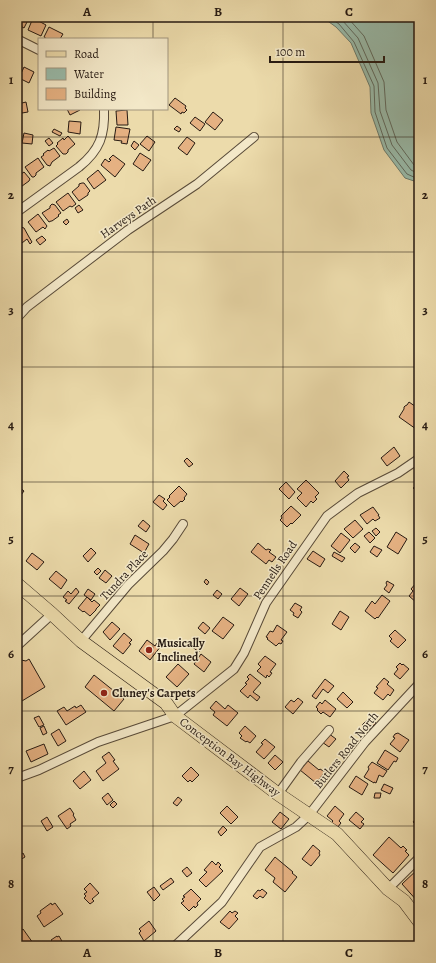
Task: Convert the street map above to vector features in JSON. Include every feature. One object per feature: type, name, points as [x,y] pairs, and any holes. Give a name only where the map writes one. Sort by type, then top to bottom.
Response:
[{"type":"main road","name":"Conception Bay Highway","points":[[17,584],[81,641],[166,703],[174,716],[278,794],[337,834],[388,889],[404,901],[419,921]]},
{"type":"street","points":[[17,39],[38,50]]},
{"type":"street","points":[[17,212],[79,167],[89,158],[102,136],[104,110]]},
{"type":"street","name":"Harveys Path","points":[[17,318],[27,308],[128,230],[197,184],[254,137]]},
{"type":"street","name":"Pennells Road","points":[[17,778],[39,770],[98,742],[174,716],[234,669],[244,653],[266,603],[327,516],[358,493],[398,473],[419,458]]},
{"type":"street","name":"Tundra Place","points":[[81,641],[128,585],[163,551],[183,524]]},
{"type":"street","points":[[17,646],[52,614]]},
{"type":"street","name":"Butlers Road North","points":[[175,946],[222,902],[260,848],[296,827],[310,815],[365,742],[419,684]]},
{"type":"street","points":[[278,794],[301,762],[329,730]]},
{"type":"street","points":[[388,889],[419,858]]},
{"type":"water","points":[[322,17],[419,17],[419,185],[414,181],[405,178],[384,150],[371,113],[370,87],[351,43],[336,27]]},
{"type":"building","points":[[17,17],[29,18],[24,28],[17,24]]},
{"type":"building","points":[[33,18],[46,25],[41,36],[28,30]]},
{"type":"building","points":[[49,27],[63,34],[61,38],[44,37]]},
{"type":"building","points":[[24,67],[34,72],[29,83],[19,78]]},
{"type":"building","points":[[175,98],[186,106],[185,108],[187,110],[184,113],[182,112],[181,114],[169,105]]},
{"type":"building","points":[[26,102],[28,112],[22,113],[21,110],[19,110],[18,104]]},
{"type":"building","points":[[68,110],[80,110],[70,115]]},
{"type":"building","points":[[127,110],[128,125],[117,125],[116,111]]},
{"type":"building","points":[[213,112],[223,120],[215,130],[205,122]]},
{"type":"building","points":[[195,117],[205,124],[200,131],[190,123]]},
{"type":"building","points":[[69,121],[81,122],[80,134],[68,132]]},
{"type":"building","points":[[177,126],[181,129],[179,132],[174,129]]},
{"type":"building","points":[[116,127],[130,129],[127,144],[121,143],[122,141],[114,140]]},
{"type":"building","points":[[54,129],[62,133],[60,136],[52,132]]},
{"type":"building","points":[[24,133],[33,135],[32,144],[22,143]]},
{"type":"building","points":[[68,136],[75,144],[66,154],[63,154],[56,146],[58,144],[57,143],[63,138],[64,140]]},
{"type":"building","points":[[147,136],[155,142],[149,151],[140,144]]},
{"type":"building","points":[[187,137],[195,143],[187,155],[178,148]]},
{"type":"building","points":[[49,138],[53,143],[49,146],[45,141]]},
{"type":"building","points":[[134,141],[139,145],[135,150],[131,146]]},
{"type":"building","points":[[54,148],[60,156],[52,162],[50,166],[47,165],[41,157],[48,150],[49,151]]},
{"type":"building","points":[[140,153],[151,160],[143,171],[133,164]]},
{"type":"building","points":[[113,155],[125,164],[115,177],[101,165],[105,159],[109,162],[111,160],[109,159]]},
{"type":"building","points":[[38,158],[44,167],[36,173],[34,177],[32,177],[25,167]]},
{"type":"building","points":[[98,170],[106,180],[94,189],[87,179]]},
{"type":"building","points":[[24,172],[30,179],[18,189],[17,177]]},
{"type":"building","points":[[84,183],[90,191],[88,195],[79,201],[72,192],[79,186],[79,184]]},
{"type":"building","points":[[68,193],[76,204],[63,211],[56,202]]},
{"type":"building","points":[[52,204],[55,205],[61,213],[49,222],[42,213],[50,208]]},
{"type":"building","points":[[79,205],[83,210],[78,213],[75,208]]},
{"type":"building","points":[[38,214],[47,226],[45,229],[43,227],[36,232],[28,222]]},
{"type":"building","points":[[67,219],[69,222],[66,225],[63,222]]},
{"type":"building","points":[[21,227],[24,228],[32,242],[30,244],[27,239],[17,245],[17,232]]},
{"type":"building","points":[[42,236],[46,240],[40,245],[36,240]]},
{"type":"building","points":[[409,402],[419,409],[419,415],[416,415],[415,417],[419,420],[419,425],[416,429],[399,417],[404,407]]},
{"type":"building","points":[[394,447],[400,456],[387,466],[381,458]]},
{"type":"building","points":[[187,458],[193,464],[189,467],[184,461]]},
{"type":"building","points":[[344,471],[349,476],[347,477],[349,480],[341,488],[335,481]]},
{"type":"building","points":[[306,480],[319,493],[315,497],[317,499],[313,503],[311,501],[306,507],[297,498],[302,493],[297,489]]},
{"type":"building","points":[[286,482],[295,492],[289,499],[279,489]]},
{"type":"building","points":[[419,483],[419,494],[413,488]]},
{"type":"building","points":[[179,486],[187,494],[182,502],[181,501],[174,507],[167,500]]},
{"type":"building","points":[[20,488],[24,491],[18,499],[17,492]]},
{"type":"building","points":[[159,495],[165,499],[163,501],[167,505],[163,510],[153,502]]},
{"type":"building","points":[[291,506],[301,515],[287,527],[280,520],[282,518],[281,516]]},
{"type":"building","points":[[373,507],[380,518],[375,521],[373,519],[367,524],[360,515]]},
{"type":"building","points":[[143,520],[150,526],[146,532],[138,526]]},
{"type":"building","points":[[355,520],[363,529],[353,538],[344,529]]},
{"type":"building","points":[[376,528],[380,532],[376,536],[372,531]]},
{"type":"building","points":[[369,532],[375,538],[370,543],[364,536]]},
{"type":"building","points":[[396,532],[407,539],[398,554],[387,547]]},
{"type":"building","points":[[341,533],[350,540],[340,553],[331,546]]},
{"type":"building","points":[[135,535],[149,544],[144,553],[130,544]]},
{"type":"building","points":[[258,543],[266,550],[271,550],[269,552],[276,557],[272,562],[269,560],[266,564],[251,552]]},
{"type":"building","points":[[355,543],[360,547],[355,553],[350,548]]},
{"type":"building","points":[[374,546],[382,550],[377,557],[370,552]]},
{"type":"building","points":[[91,548],[96,553],[88,562],[83,556]]},
{"type":"building","points":[[313,551],[325,559],[320,567],[307,559]]},
{"type":"building","points":[[334,552],[345,558],[342,562],[332,556]]},
{"type":"building","points":[[32,553],[44,562],[37,570],[26,561]]},
{"type":"building","points":[[98,568],[101,571],[97,575],[94,572]]},
{"type":"building","points":[[105,570],[112,576],[106,583],[99,578]]},
{"type":"building","points":[[56,571],[67,580],[61,589],[49,579]]},
{"type":"building","points":[[206,579],[209,582],[207,585],[204,582]]},
{"type":"building","points":[[387,581],[394,585],[389,593],[384,589],[387,585]]},
{"type":"building","points":[[416,583],[419,586],[419,601],[417,603],[409,596],[413,591],[411,589]]},
{"type":"building","points":[[76,588],[79,592],[69,604],[63,597],[68,591],[71,594]]},
{"type":"building","points":[[240,588],[248,594],[239,606],[231,599]]},
{"type":"building","points":[[88,589],[95,594],[91,600],[84,595]]},
{"type":"building","points":[[217,590],[222,594],[218,599],[213,595]]},
{"type":"building","points":[[382,595],[390,601],[378,618],[377,617],[375,619],[365,611],[372,601],[375,604]]},
{"type":"building","points":[[87,597],[92,602],[94,600],[100,605],[90,616],[78,608]]},
{"type":"building","points":[[295,603],[302,607],[300,610],[302,612],[298,618],[293,615],[294,613],[290,610]]},
{"type":"building","points":[[340,611],[349,617],[341,630],[332,624]]},
{"type":"building","points":[[223,617],[234,625],[223,639],[212,631]]},
{"type":"building","points":[[112,622],[120,629],[110,640],[103,632]]},
{"type":"building","points":[[203,622],[210,628],[205,634],[198,628]]},
{"type":"building","points":[[277,625],[287,632],[281,640],[283,641],[281,644],[279,643],[276,646],[266,637],[270,631],[273,632]]},
{"type":"building","points":[[395,630],[406,640],[398,648],[390,641],[392,639],[389,636]]},
{"type":"building","points":[[124,633],[132,640],[129,643],[131,644],[123,654],[113,646]]},
{"type":"building","name":"Musically Inclined","points":[[147,640],[155,646],[157,643],[161,646],[150,660],[139,651]]},
{"type":"building","points":[[196,641],[203,647],[199,652],[191,646]]},
{"type":"building","points":[[201,654],[211,662],[204,672],[194,664]]},
{"type":"building","points":[[265,656],[276,664],[270,672],[272,673],[269,677],[267,675],[266,678],[257,671],[261,667],[258,664]]},
{"type":"building","points":[[29,659],[45,687],[17,704],[17,663],[21,660],[26,661]]},
{"type":"building","points":[[400,663],[409,669],[400,679],[394,674],[398,669],[396,667]]},
{"type":"building","points":[[178,664],[189,674],[177,687],[166,677]]},
{"type":"building","points":[[250,674],[261,683],[253,692],[260,697],[257,701],[250,695],[248,698],[240,691],[247,684],[245,683],[249,679],[247,677]]},
{"type":"building","name":"Cluney's Carpets","points":[[94,675],[124,699],[114,711],[85,687]]},
{"type":"building","points":[[384,678],[389,682],[387,684],[394,690],[390,696],[388,694],[383,700],[374,693],[378,688],[376,687]]},
{"type":"building","points":[[325,679],[334,686],[328,693],[323,689],[316,699],[312,696]]},
{"type":"building","points":[[343,692],[353,702],[347,708],[337,699]]},
{"type":"building","points":[[298,698],[303,702],[293,714],[285,707],[291,700],[294,702]]},
{"type":"building","points":[[325,700],[336,709],[330,717],[323,712],[321,714],[316,707],[320,702],[322,704]]},
{"type":"building","points":[[216,701],[225,709],[228,705],[238,713],[227,726],[213,715],[215,712],[210,708]]},
{"type":"building","points":[[81,705],[86,712],[66,725],[57,711],[64,707],[67,711],[75,706],[76,708]]},
{"type":"building","points":[[39,716],[44,725],[39,727],[34,718]]},
{"type":"building","points":[[370,717],[376,723],[368,731],[362,725]]},
{"type":"building","points":[[44,726],[47,733],[43,735],[40,728]]},
{"type":"building","points":[[245,726],[256,736],[250,743],[240,738],[242,736],[239,733]]},
{"type":"building","points":[[59,729],[66,741],[58,746],[51,734]]},
{"type":"building","points":[[328,733],[336,739],[329,747],[322,742]]},
{"type":"building","points":[[398,733],[409,740],[400,752],[390,744],[395,738],[393,737],[395,734]]},
{"type":"building","points":[[265,739],[275,747],[264,759],[256,752],[263,744],[261,743]]},
{"type":"building","points":[[44,744],[48,754],[31,762],[26,751]]},
{"type":"building","points":[[385,750],[398,758],[388,770],[377,763]]},
{"type":"building","points":[[109,752],[119,769],[103,781],[96,771],[106,763],[102,757]]},
{"type":"building","points":[[275,755],[283,762],[275,770],[268,763]]},
{"type":"building","points":[[308,761],[319,770],[320,769],[325,772],[316,783],[300,770]]},
{"type":"building","points":[[372,762],[387,771],[383,777],[379,775],[376,783],[364,777]]},
{"type":"building","points":[[191,767],[199,775],[192,782],[190,780],[188,782],[182,776]]},
{"type":"building","points":[[84,771],[91,780],[80,789],[73,781]]},
{"type":"building","points":[[356,776],[368,784],[362,795],[349,787]]},
{"type":"building","points":[[384,784],[393,788],[390,794],[381,790]]},
{"type":"building","points":[[108,793],[113,800],[107,805],[102,798]]},
{"type":"building","points":[[375,793],[381,793],[380,798],[374,798]]},
{"type":"building","points":[[178,797],[182,800],[177,806],[173,803]]},
{"type":"building","points":[[114,801],[117,804],[113,808],[110,805]]},
{"type":"building","points":[[227,806],[238,817],[231,824],[220,813]]},
{"type":"building","points":[[335,806],[344,814],[339,821],[341,823],[337,828],[331,823],[333,821],[327,816]]},
{"type":"building","points":[[70,808],[76,820],[70,824],[71,826],[67,829],[58,816]]},
{"type":"building","points":[[280,812],[289,819],[281,829],[272,822]]},
{"type":"building","points":[[356,812],[364,819],[361,822],[364,824],[360,829],[349,820]]},
{"type":"building","points":[[419,815],[419,828],[413,822]]},
{"type":"building","points":[[47,817],[53,827],[47,831],[41,821]]},
{"type":"building","points":[[223,826],[227,830],[221,836],[218,832]]},
{"type":"building","points":[[389,837],[401,848],[403,846],[409,855],[393,873],[373,855]]},
{"type":"building","points":[[313,845],[320,851],[320,855],[311,866],[302,859]]},
{"type":"building","points":[[23,853],[25,857],[20,860],[18,856]]},
{"type":"building","points":[[275,857],[297,877],[285,892],[273,882],[275,878],[265,870]]},
{"type":"building","points":[[212,861],[216,865],[218,862],[221,865],[219,867],[223,871],[206,887],[199,880],[207,872],[204,870]]},
{"type":"building","points":[[187,867],[192,873],[187,877],[182,871]]},
{"type":"building","points":[[419,868],[419,903],[402,884]]},
{"type":"building","points":[[171,878],[174,882],[163,890],[160,886]]},
{"type":"building","points":[[90,883],[99,893],[92,899],[94,901],[90,904],[84,898],[86,896],[84,894],[87,892],[84,889]]},
{"type":"building","points":[[154,887],[160,895],[154,901],[147,892]]},
{"type":"building","points":[[191,889],[201,899],[195,908],[194,906],[189,911],[181,903],[184,901],[182,899],[185,897],[183,896]]},
{"type":"building","points":[[262,889],[267,893],[263,898],[260,896],[257,899],[253,896],[258,890],[260,891]]},
{"type":"building","points":[[51,903],[52,905],[55,903],[63,914],[44,927],[37,916],[41,913],[40,911]]},
{"type":"building","points":[[230,911],[232,913],[235,911],[238,913],[235,916],[238,919],[229,929],[220,922]]},
{"type":"building","points":[[149,921],[156,931],[144,941],[139,933],[141,931],[139,929]]},
{"type":"building","points":[[23,929],[33,943],[30,946],[17,946],[17,933]]},
{"type":"building","points":[[59,936],[63,943],[58,946],[53,946],[51,940]]},
{"type":"place","name":"Musically Inclined","points":[[149,650]]},
{"type":"place","name":"Cluney's Carpets","points":[[104,693]]}]
